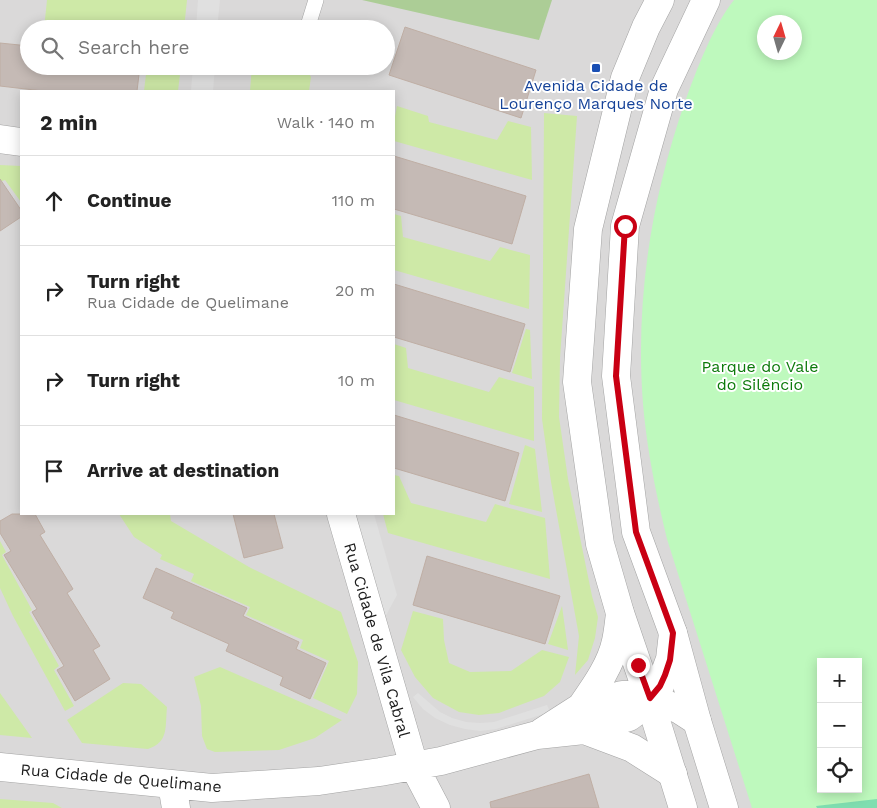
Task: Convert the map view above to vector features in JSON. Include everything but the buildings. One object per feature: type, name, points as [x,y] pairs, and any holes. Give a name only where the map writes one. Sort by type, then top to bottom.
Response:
[{"type":"street","points":[[660,0],[646,27],[625,78],[588,229],[577,382],[600,544],[620,613],[650,698],[683,808]]},
{"type":"street","points":[[706,0],[664,89],[625,226],[616,376],[636,532],[673,633],[697,721],[724,808]]},
{"type":"street","points":[[0,139],[20,142]]},
{"type":"street","name":"Rua Cidade de Vila Cabral","points":[[340,515],[414,766],[436,808]]},
{"type":"street","name":"Rua Cidade de Quelimane","points":[[582,718],[596,684],[611,656],[616,642],[620,613]]},
{"type":"street","points":[[650,698],[660,686],[665,675],[670,660],[673,633]]},
{"type":"street","name":"Rua Cidade de Quelimane","points":[[0,767],[174,796],[212,788],[319,781],[441,761],[536,735],[582,718],[622,695],[650,698],[680,710],[697,721]]},
{"type":"street","points":[[582,718],[673,774]]},
{"type":"lane","points":[[309,20],[316,0]]},
{"type":"shaded area","points":[[0,0],[877,0],[877,808],[0,808]]},
{"type":"shaded area","points":[[198,0],[220,0],[218,20],[197,20]]},
{"type":"shaded area","points":[[192,75],[214,75],[213,90],[191,90]]},
{"type":"shaded area","points":[[353,515],[374,515],[397,595],[384,619]]},
{"type":"shaded area","points":[[418,693],[440,712],[466,722],[494,722],[547,705],[550,712],[496,729],[480,731],[465,729],[435,718],[423,709],[413,697]]},
{"type":"green space","points":[[47,0],[187,0],[185,20],[45,20]]},
{"type":"green space","points":[[362,0],[552,0],[539,40]]},
{"type":"green space","name":"Parque do Vale do Silêncio","points":[[734,0],[877,0],[877,808],[752,808],[667,539],[652,472],[643,404],[641,366],[641,327],[648,251],[663,176],[673,139],[700,63],[719,23]]},
{"type":"green space","points":[[146,75],[180,75],[178,90],[144,90]]},
{"type":"green space","points":[[251,75],[310,75],[311,77],[309,90],[250,90]]},
{"type":"green space","points":[[397,106],[428,116],[429,122],[497,140],[508,121],[531,127],[532,180],[395,141]]},
{"type":"green space","points":[[544,113],[577,116],[560,358],[559,417],[568,479],[598,617],[595,638],[588,660],[575,675],[579,636],[551,482],[542,419]]},
{"type":"green space","points":[[0,165],[20,166],[20,201],[5,180],[0,182]]},
{"type":"green space","points":[[395,214],[401,216],[403,237],[490,261],[500,247],[530,255],[529,309],[395,270]]},
{"type":"green space","points":[[526,329],[530,330],[532,379],[512,373]]},
{"type":"green space","points":[[395,344],[406,348],[408,368],[489,392],[499,377],[534,387],[534,441],[395,400]]},
{"type":"green space","points":[[525,445],[535,449],[542,512],[509,504]]},
{"type":"green space","points":[[395,475],[399,476],[411,503],[486,522],[495,504],[545,518],[550,579],[388,533],[383,515],[395,515]]},
{"type":"green space","points":[[120,515],[170,515],[171,521],[249,567],[341,612],[358,662],[357,694],[347,714],[313,698],[329,661],[300,648],[303,640],[246,615],[250,607],[191,581],[194,574],[160,559],[162,555],[134,537]]},
{"type":"green space","points":[[0,541],[6,552],[2,555],[32,610],[29,612],[59,666],[54,670],[74,706],[65,711],[13,616],[0,588]]},
{"type":"green space","points":[[562,606],[568,650],[548,644]]},
{"type":"green space","points":[[413,611],[443,619],[444,640],[449,663],[470,672],[511,671],[542,650],[569,657],[560,682],[544,696],[499,713],[479,715],[459,712],[433,698],[415,677],[401,650]]},
{"type":"green space","points":[[220,667],[342,720],[315,738],[279,750],[215,752],[207,749],[202,736],[201,706],[194,677]]},
{"type":"green space","points":[[123,683],[141,684],[167,707],[166,727],[163,738],[155,746],[148,749],[82,743],[67,720]]},
{"type":"green space","points":[[0,693],[32,738],[0,735]]},
{"type":"green space","points":[[0,799],[53,803],[62,808],[0,808]]},
{"type":"green space","points":[[877,799],[877,808],[817,808],[816,806]]},
{"type":"place","name":"Avenida Cidade de Lourenço Marques Norte","points":[[596,68]]},
{"type":"route","points":[[625,226],[616,376],[636,532],[673,633],[670,660],[665,675],[660,686],[650,698],[638,665]]}]
